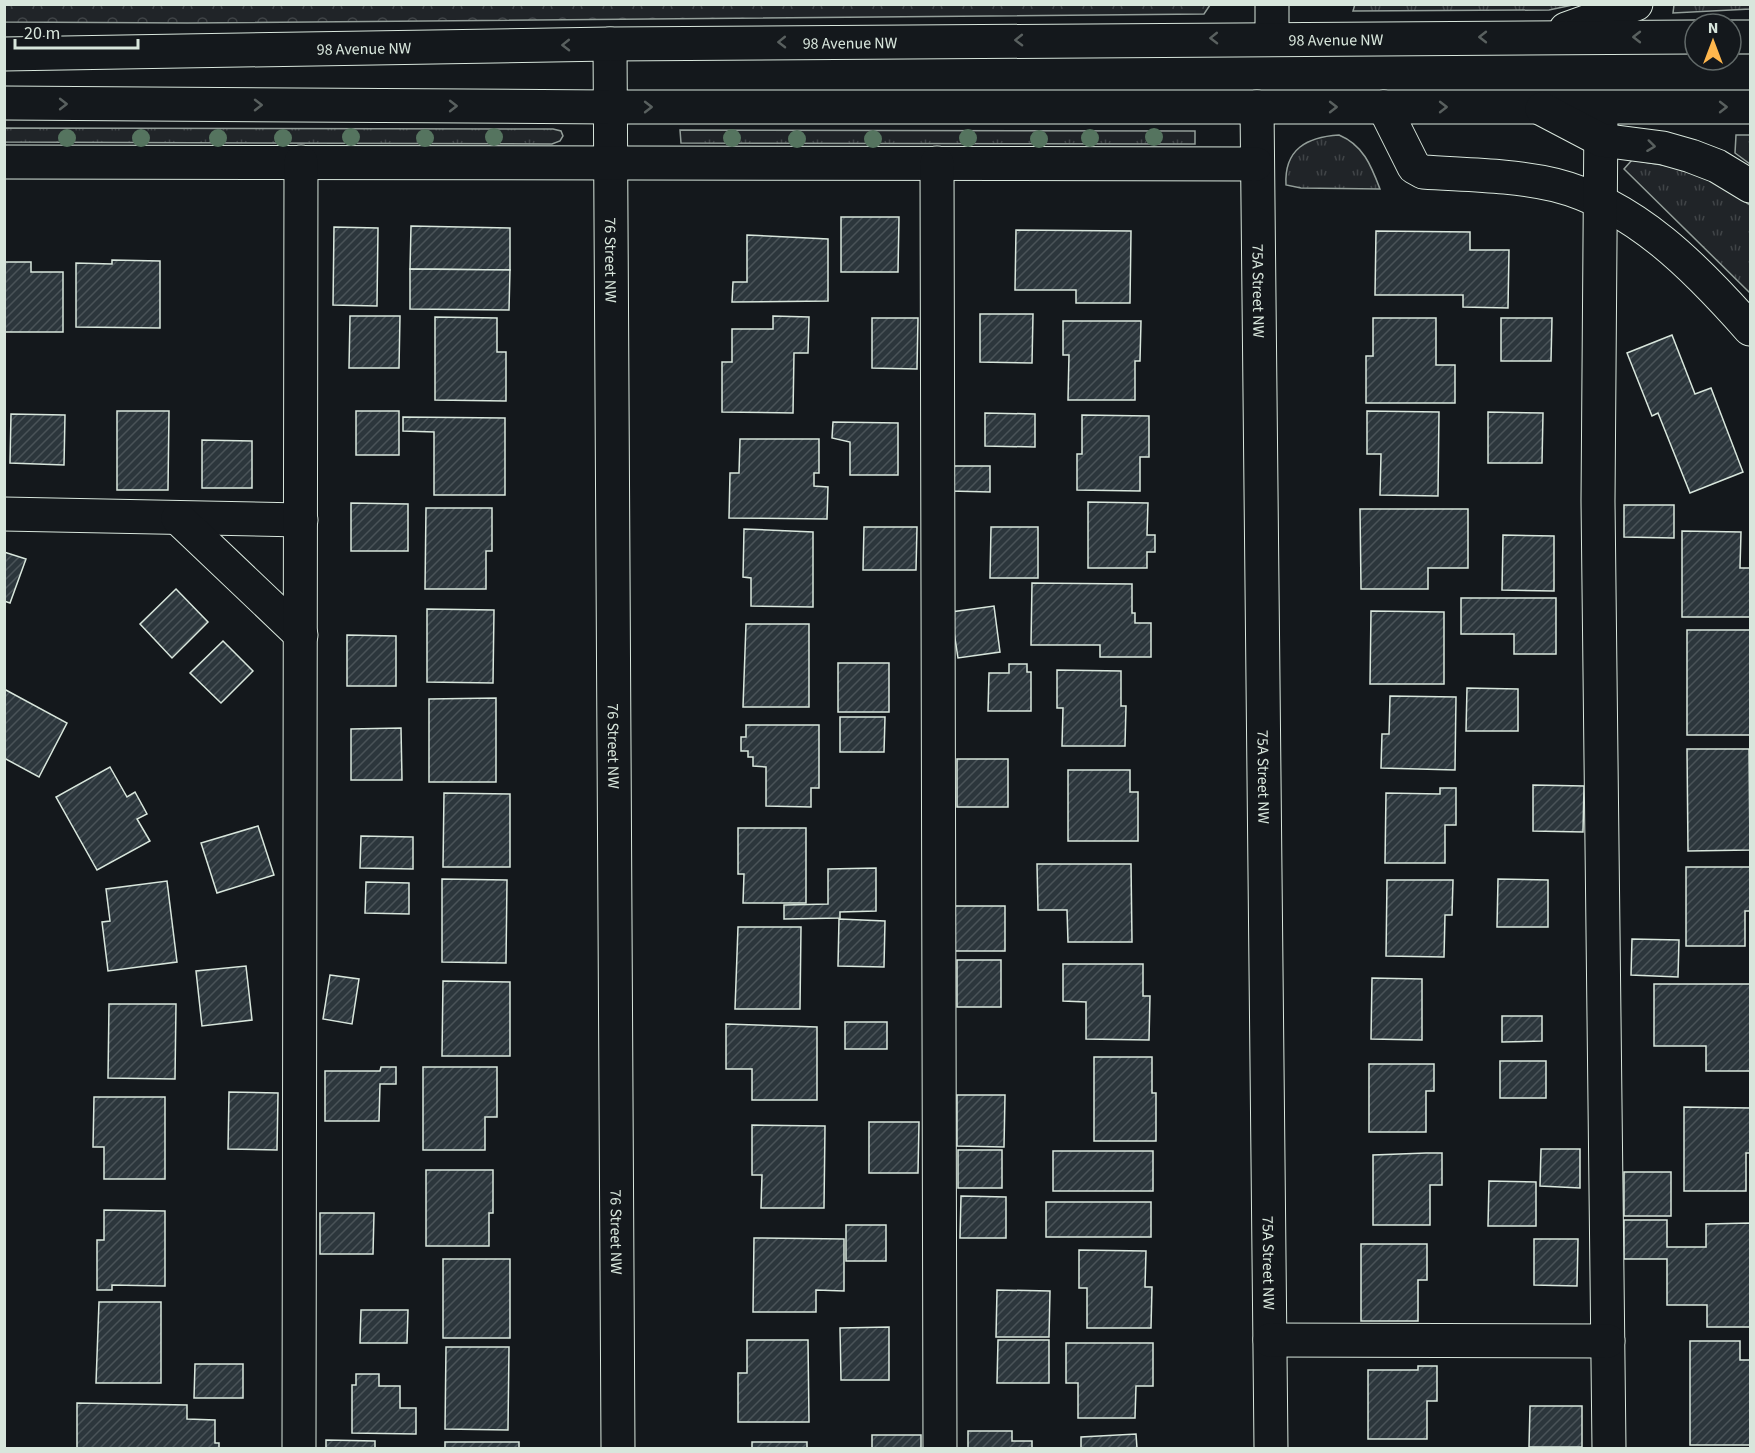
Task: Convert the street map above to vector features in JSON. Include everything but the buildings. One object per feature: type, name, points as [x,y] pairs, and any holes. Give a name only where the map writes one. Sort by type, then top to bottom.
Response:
[{"type":"street","points":[[1272,4],[1272,38]]},
{"type":"street","points":[[1541,37],[1635,4]]},
{"type":"street","name":"98 Avenue NW","points":[[4,54],[610,44],[1683,37]]},
{"type":"street","name":"76 Street NW","points":[[610,44],[618,1449]]},
{"type":"street","points":[[4,103],[609,107],[1750,107]]},
{"type":"street","points":[[1601,106],[1598,501],[1609,1449]]},
{"type":"street","name":"75A Street NW","points":[[1257,107],[1271,1449]]},
{"type":"street","points":[[1384,107],[1409,160],[1423,172],[1523,179],[1554,185],[1601,201],[1663,241],[1750,328]]},
{"type":"street","points":[[1538,107],[1601,140],[1663,148],[1691,156],[1718,166],[1750,186]]},
{"type":"street","points":[[4,162],[1256,164]]},
{"type":"street","points":[[299,1449],[301,162]]},
{"type":"street","points":[[937,164],[940,1449]]},
{"type":"street","points":[[4,514],[300,520]]},
{"type":"street","points":[[178,518],[300,635]]},
{"type":"street","points":[[1270,1340],[1608,1341]]},
{"type":"green space","points":[[5,4],[1210,5],[1204,14],[187,23],[5,22]]},
{"type":"green space","points":[[1355,4],[1573,5],[1549,10],[1353,11]]},
{"type":"green space","points":[[1674,5],[1750,5],[1750,9],[1673,13]]},
{"type":"green space","points":[[5,128],[553,129],[561,131],[563,136],[560,141],[552,144],[5,142]]},
{"type":"green space","points":[[680,130],[1195,131],[1195,144],[681,143]]},
{"type":"green space","points":[[1339,135],[1360,150],[1380,189],[1301,188],[1286,185],[1289,162],[1300,147],[1317,139]]},
{"type":"green space","points":[[1736,135],[1750,135],[1750,164],[1735,153]]},
{"type":"green space","points":[[1632,160],[1698,171],[1750,205],[1750,293],[1624,169]]}]
